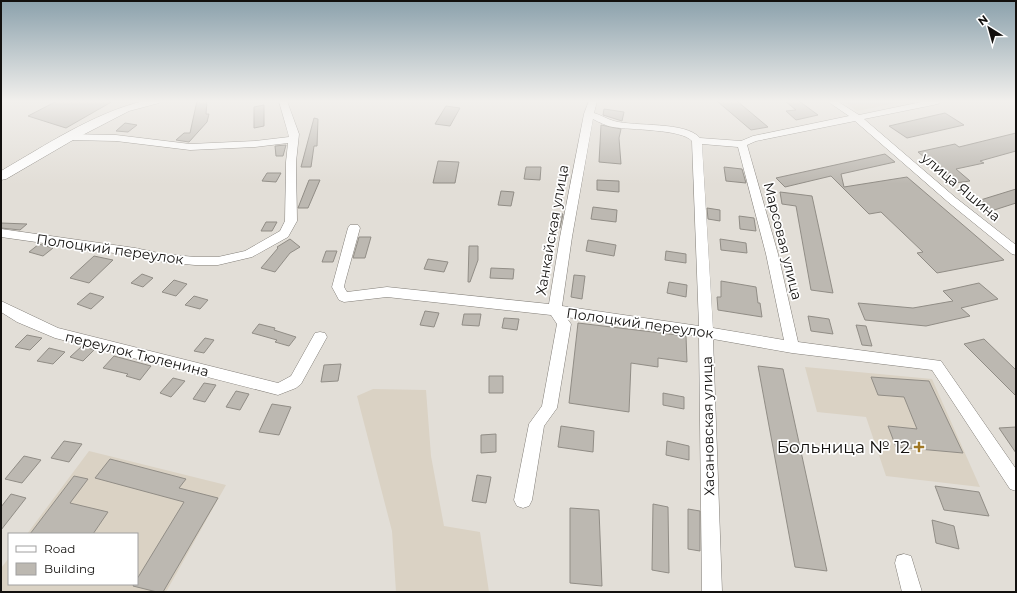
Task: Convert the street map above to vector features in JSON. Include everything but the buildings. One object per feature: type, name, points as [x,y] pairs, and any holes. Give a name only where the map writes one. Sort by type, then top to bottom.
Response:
[{"type":"street","points":[[1,176],[87,129]]},
{"type":"street","name":"Полоцкий переулок","points":[[1,233],[135,252],[163,258],[195,261],[218,261],[248,254],[284,234],[291,221],[291,162],[294,134],[292,129]]},
{"type":"street","name":"Ханкайская улица","points":[[523,500],[537,424],[549,408],[564,324],[555,310],[566,237],[586,129]]},
{"type":"street","points":[[662,129],[687,133],[693,136],[697,141],[742,144],[753,139],[804,129]]},
{"type":"street","name":"улица Яшина","points":[[868,129],[952,200],[1016,251]]},
{"type":"street","points":[[69,138],[116,138],[190,147],[241,145],[293,139]]},
{"type":"street","name":"Хасановская улица","points":[[697,141],[706,332],[712,592]]},
{"type":"street","name":"Марсовая улица","points":[[742,144],[772,254],[792,347]]},
{"type":"street","name":"Полоцкий переулок","points":[[354,228],[338,287],[344,297],[387,292],[444,297],[555,310],[706,332],[792,347],[936,365],[1016,483]]},
{"type":"street","name":"переулок Тюленина","points":[[1,306],[22,318],[55,333],[278,389],[291,384],[296,380],[320,337]]},
{"type":"street","points":[[904,563],[912,592]]},
{"type":"shaded area","name":"Больница № 12","points":[[805,367],[932,379],[980,487],[886,476],[866,417],[817,412]]},
{"type":"shaded area","points":[[373,389],[426,390],[431,456],[444,526],[480,532],[489,592],[396,592],[392,531],[357,396]]},
{"type":"shaded area","points":[[89,451],[226,485],[166,592],[1,592],[1,568],[8,559],[8,585],[138,585],[138,533],[28,533]]},
{"type":"place","name":"Больница № 12","points":[[919,447]]}]
